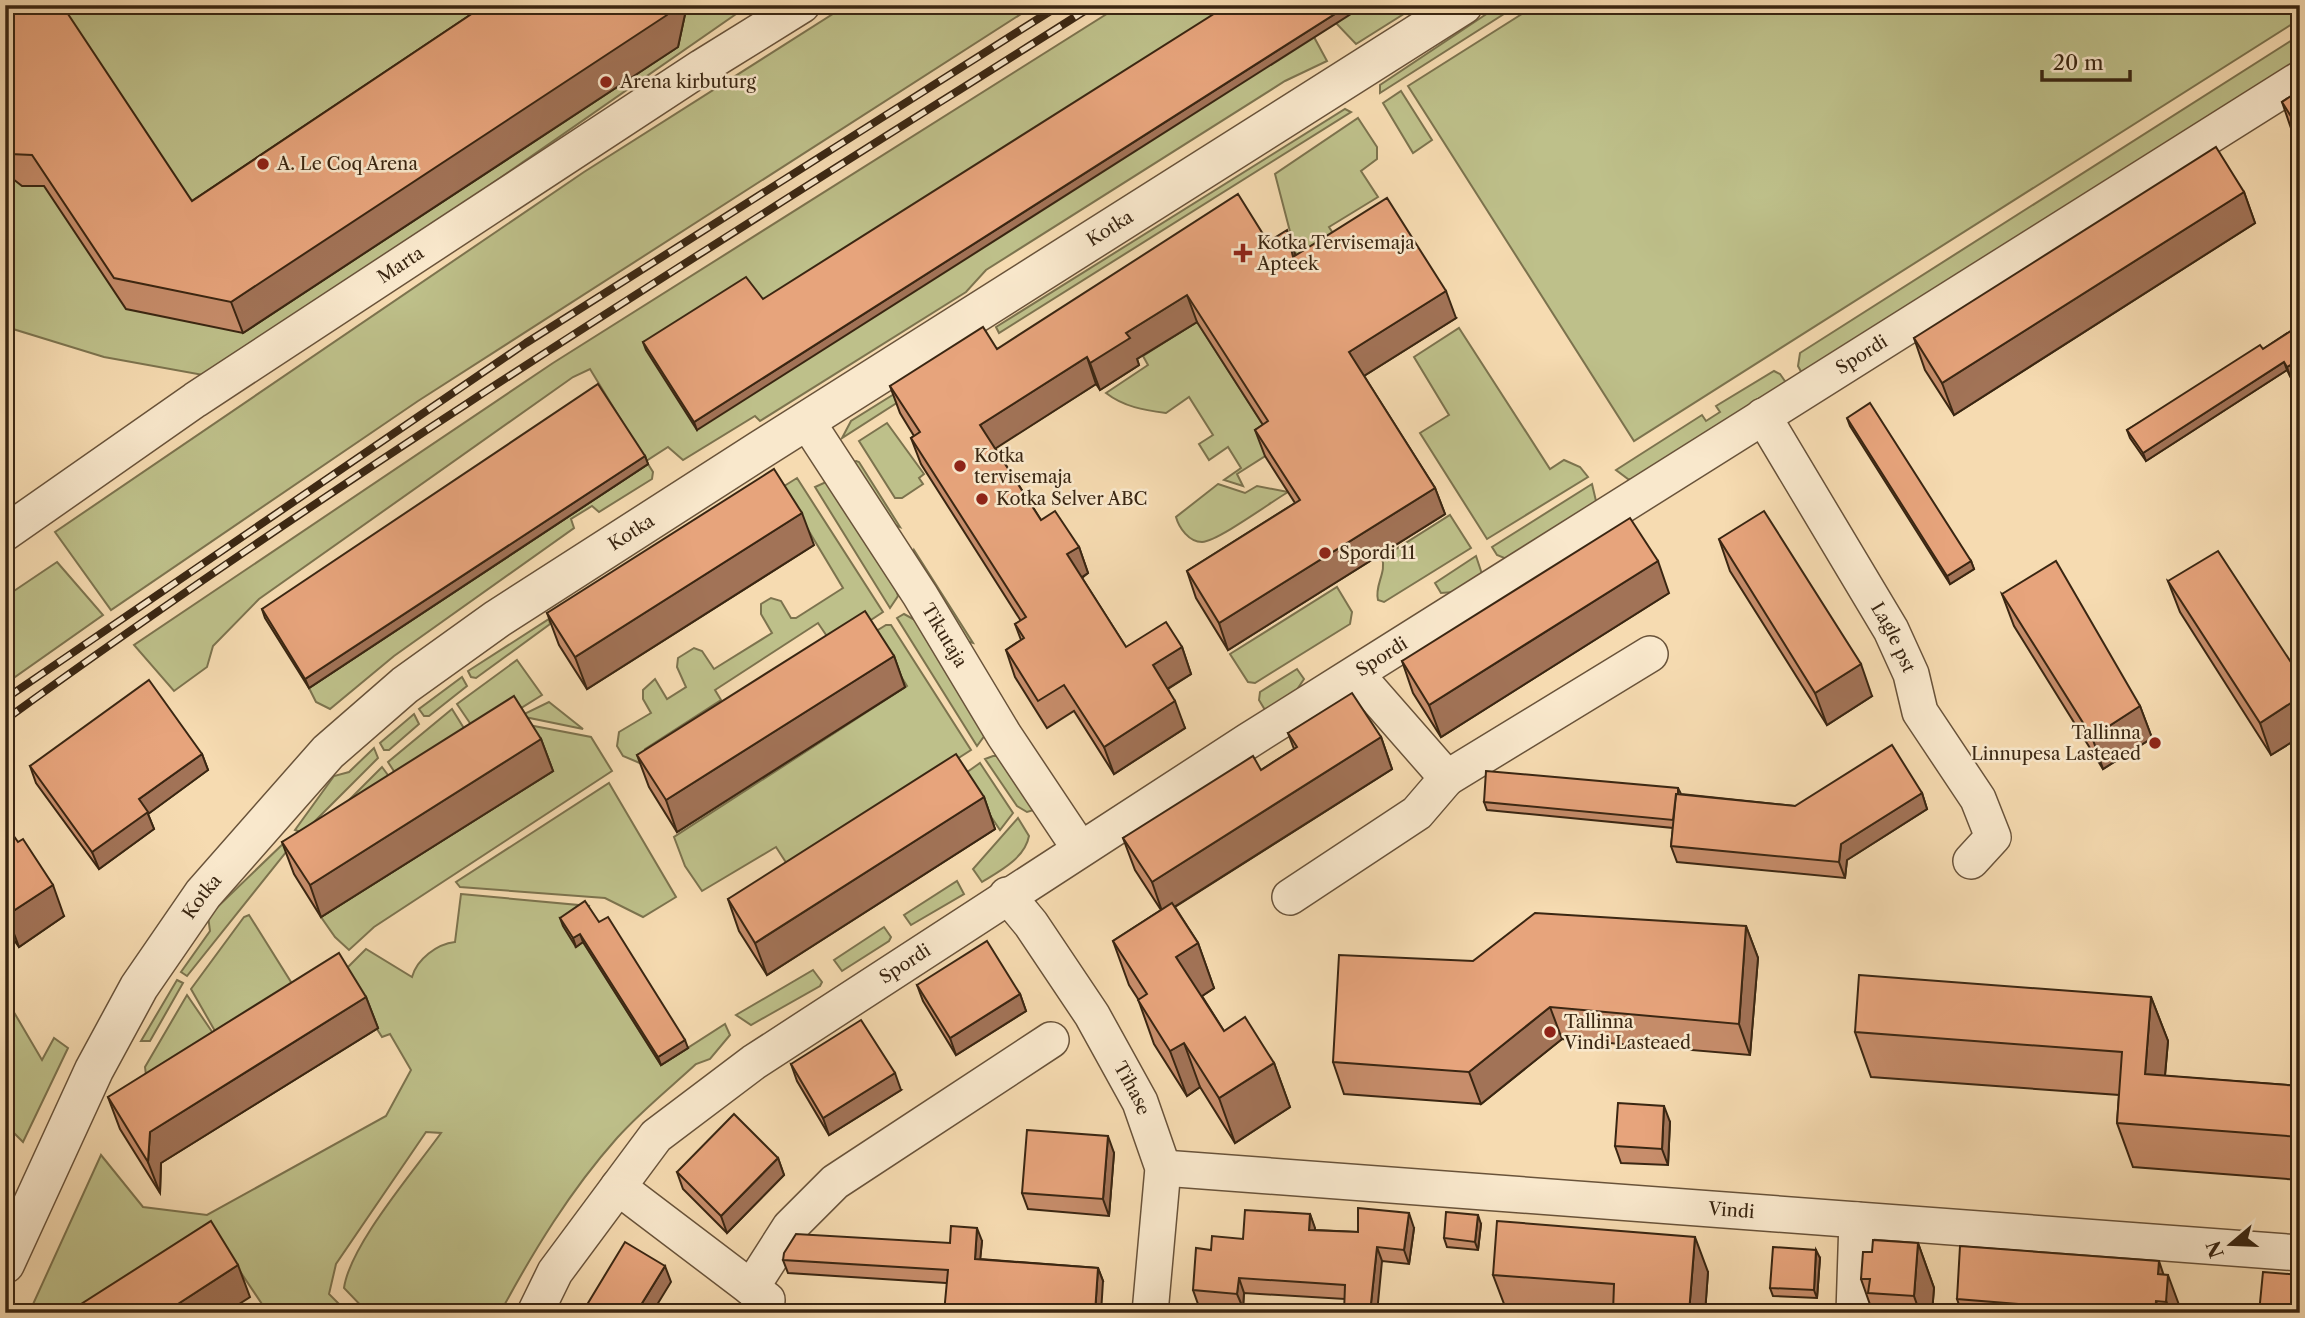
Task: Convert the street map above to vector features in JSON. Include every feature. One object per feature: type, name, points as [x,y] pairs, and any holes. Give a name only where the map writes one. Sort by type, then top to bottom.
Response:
[{"type":"street","name":"Marta","points":[[5,533],[195,400],[702,67],[802,5]]},
{"type":"street","name":"Kotka","points":[[5,1264],[94,1070],[139,987],[203,894],[328,752],[450,651],[806,420],[1463,5]]},
{"type":"street","name":"Spordi","points":[[535,1313],[555,1272],[656,1136],[754,1062],[1007,895],[2300,79]]},
{"type":"street","name":"Lagle pst","points":[[1763,416],[1891,630],[1910,674],[1920,712],[1978,799],[1993,838],[1971,861]]},
{"type":"street","name":"Tikutaja","points":[[806,420],[920,595],[1003,735],[1080,849]]},
{"type":"street","points":[[1290,897],[1417,813],[1447,778],[1650,654]]},
{"type":"street","points":[[1356,674],[1447,778]]},
{"type":"street","name":"Tihase","points":[[1007,895],[1031,924],[1092,1015],[1140,1102],[1163,1168],[1150,1313]]},
{"type":"street","points":[[618,1187],[758,1300],[790,1227],[835,1182],[1051,1040]]},
{"type":"street","name":"Vindi","points":[[1163,1168],[2300,1253]]},
{"type":"street","points":[[1854,1313],[1857,1220]]},
{"type":"green space","name":"A. Le Coq Arena","points":[[5,5],[749,5],[214,377],[104,357],[13,329],[5,322]]},
{"type":"green space","points":[[847,5],[1035,5],[418,401],[111,610],[55,532],[584,172]]},
{"type":"green space","points":[[1121,5],[1418,5],[1356,44],[1336,23],[1314,37],[1327,61],[1285,81],[986,270],[966,292],[760,421],[755,416],[683,460],[668,447],[646,461],[590,369],[573,377],[259,599],[213,646],[207,667],[174,691],[134,645],[553,363]]},
{"type":"green space","points":[[1500,5],[1518,5],[1380,93],[1380,85]]},
{"type":"green space","points":[[1536,5],[2300,5],[2300,19],[1634,441],[1408,86]]},
{"type":"green space","points":[[2300,35],[2300,60],[1804,377],[1798,366],[1800,353]]},
{"type":"green space","points":[[1401,91],[1432,140],[1413,153],[1383,103]]},
{"type":"green space","points":[[1345,109],[1351,112],[999,333],[996,327]]},
{"type":"green space","points":[[1358,118],[1377,147],[1377,159],[1361,171],[1378,197],[1329,227],[1338,241],[1299,266],[1275,174]]},
{"type":"green space","points":[[1197,322],[1278,448],[1237,474],[1243,486],[1224,480],[1241,468],[1228,447],[1209,460],[1199,444],[1213,435],[1189,397],[1166,413],[1127,405],[1106,393],[1148,365],[1143,356]]},
{"type":"green space","points":[[1459,328],[1550,469],[1564,460],[1580,467],[1588,477],[1487,539],[1420,433],[1449,415],[1414,357]]},
{"type":"green space","points":[[1774,371],[1780,374],[1789,387],[1636,480],[1628,479],[1616,470],[1702,415],[1706,421],[1720,412],[1716,406]]},
{"type":"green space","points":[[915,381],[920,388],[842,438],[851,421]]},
{"type":"green space","points":[[887,423],[924,474],[919,478],[923,484],[902,498],[895,498],[859,441]]},
{"type":"green space","points":[[856,461],[900,527],[889,523],[850,464]]},
{"type":"green space","points":[[648,464],[653,472],[652,479],[599,512],[592,506],[571,519],[574,528],[394,656],[330,709],[316,702],[309,688]]},
{"type":"green space","points":[[797,478],[883,612],[833,645],[818,623],[715,690],[721,700],[645,749],[642,764],[623,756],[617,746],[619,732],[651,713],[643,699],[643,690],[655,679],[667,699],[686,687],[677,667],[678,658],[694,648],[702,651],[714,669],[772,633],[761,614],[761,604],[771,598],[781,601],[791,618],[796,618],[843,588],[789,498],[749,508]]},
{"type":"green space","points":[[826,482],[896,590],[898,596],[890,608],[815,487]]},
{"type":"green space","points":[[1218,484],[1245,493],[1257,486],[1288,492],[1220,535],[1202,542],[1193,540],[1182,530],[1176,517]]},
{"type":"green space","points":[[1592,484],[1596,501],[1593,508],[1509,560],[1497,555],[1492,547]]},
{"type":"green space","points":[[1450,515],[1471,548],[1384,602],[1378,600],[1382,558]]},
{"type":"green space","points":[[914,550],[973,643],[965,641],[913,554]]},
{"type":"green space","points":[[1476,556],[1482,574],[1454,592],[1441,593],[1435,583]]},
{"type":"green space","points":[[57,562],[103,615],[5,684],[5,597]]},
{"type":"green space","points":[[1337,587],[1352,612],[1350,624],[1255,683],[1248,682],[1230,654]]},
{"type":"green space","points":[[904,614],[915,620],[985,735],[977,746],[897,618]]},
{"type":"green space","points":[[549,619],[550,624],[476,678],[471,677],[468,671]]},
{"type":"green space","points":[[886,625],[891,625],[971,750],[789,867],[776,847],[702,891],[685,866],[674,837],[907,686],[879,641],[841,653]]},
{"type":"green space","points":[[517,660],[542,695],[478,735],[457,704]]},
{"type":"green space","points":[[1297,669],[1304,679],[1294,694],[1268,715],[1259,700],[1260,692]]},
{"type":"green space","points":[[462,677],[467,686],[429,716],[424,716],[419,709]]},
{"type":"green space","points":[[549,702],[583,729],[520,716]]},
{"type":"green space","points":[[452,709],[470,738],[401,782],[388,762]]},
{"type":"green space","points":[[414,714],[419,724],[389,750],[384,750],[380,743]]},
{"type":"green space","points":[[513,722],[591,737],[612,771],[374,927],[349,950],[335,937],[321,917],[553,771]]},
{"type":"green space","points":[[374,748],[378,758],[303,833],[295,830],[334,776],[349,772]]},
{"type":"green space","points":[[997,756],[1034,810],[1027,812],[1017,806],[985,759]]},
{"type":"green space","points":[[980,763],[1013,813],[1000,830],[963,775]]},
{"type":"green space","points":[[382,767],[396,786],[325,824]]},
{"type":"green space","points":[[609,783],[676,897],[643,917],[605,898],[460,887],[456,882]]},
{"type":"green space","points":[[1018,818],[1029,836],[1027,844],[1011,863],[982,882],[973,869]]},
{"type":"green space","points":[[287,840],[290,847],[187,976],[181,972],[210,931],[208,916]]},
{"type":"green space","points":[[957,881],[964,894],[911,925],[904,915]]},
{"type":"green space","points":[[461,894],[589,906],[576,946],[583,942],[661,1065],[725,1024],[730,1035],[710,1059],[696,1064],[646,1109],[600,1158],[554,1222],[500,1313],[368,1313],[344,1288],[349,1271],[370,1230],[441,1133],[426,1132],[336,1264],[329,1294],[348,1313],[268,1313],[225,1249],[97,1313],[29,1313],[101,1155],[143,1207],[207,1215],[386,1116],[411,1070],[390,1034],[382,1037],[342,973],[366,949],[412,977],[418,964],[429,954],[441,946],[455,942]]},
{"type":"green space","points":[[249,915],[296,990],[219,1038],[191,989],[244,917]]},
{"type":"green space","points":[[884,927],[891,937],[889,941],[842,971],[834,960]]},
{"type":"green space","points":[[813,970],[822,982],[820,986],[751,1025],[736,1015]]},
{"type":"green space","points":[[177,980],[183,983],[150,1041],[141,1041]]},
{"type":"green space","points":[[187,995],[217,1039],[146,1075],[145,1067]]},
{"type":"green space","points":[[5,997],[42,1060],[54,1038],[68,1048],[23,1142],[5,1124]]},
{"type":"building","points":[[5,5],[62,5],[192,201],[485,5],[669,5],[667,15],[231,302],[114,278],[32,155],[10,154],[5,150]]},
{"type":"building","points":[[1228,5],[1349,5],[694,422],[643,342],[746,277],[763,299]]},
{"type":"building","points":[[2300,90],[2300,131],[2282,102]]},
{"type":"building","points":[[2216,147],[2244,192],[1942,383],[1914,338]]},
{"type":"building","points":[[1238,194],[1268,242],[1287,230],[1293,257],[1387,198],[1446,291],[1349,352],[1435,488],[1219,623],[1187,571],[1300,500],[1255,430],[1268,421],[1187,295],[1126,333],[1130,338],[1090,363],[1087,357],[980,425],[1041,520],[1055,511],[1079,547],[1067,554],[1126,647],[1166,622],[1182,647],[1153,665],[1175,701],[1104,747],[1064,685],[1038,701],[1006,650],[1024,638],[1015,624],[1026,617],[911,438],[920,432],[890,386],[983,327],[997,349]]},
{"type":"building","points":[[2300,325],[2300,359],[2287,367],[2284,362],[2143,453],[2127,430],[2260,345],[2263,349]]},
{"type":"building","points":[[598,384],[645,456],[305,679],[262,609]]},
{"type":"building","points":[[1870,403],[1971,561],[1947,576],[1847,418]]},
{"type":"building","points":[[774,469],[802,513],[575,657],[547,613]]},
{"type":"building","points":[[1764,511],[1861,664],[1815,693],[1719,539]]},
{"type":"building","points":[[1630,518],[1658,561],[1429,705],[1402,661]]},
{"type":"building","points":[[2218,551],[2300,676],[2300,697],[2260,723],[2168,581]]},
{"type":"building","points":[[2056,561],[2140,706],[2092,737],[2002,594]]},
{"type":"building","points":[[865,611],[894,656],[666,800],[637,755]]},
{"type":"building","points":[[149,680],[202,754],[139,799],[148,812],[92,852],[30,766]]},
{"type":"building","points":[[1352,693],[1381,737],[1152,882],[1123,838],[1253,756],[1261,770],[1297,747],[1288,733]]},
{"type":"building","points":[[514,696],[541,739],[310,885],[282,842]]},
{"type":"building","points":[[1892,745],[1922,793],[1841,844],[1839,862],[1671,846],[1676,794],[1795,806]]},
{"type":"building","points":[[956,754],[984,797],[755,943],[728,899]]},
{"type":"building","points":[[1486,771],[1678,788],[1678,794],[1673,820],[1484,802]]},
{"type":"building","points":[[11,832],[18,842],[23,839],[53,885],[7,915],[5,836]]},
{"type":"building","points":[[585,901],[599,922],[608,917],[685,1040],[658,1057],[580,934],[573,938],[560,918]]},
{"type":"building","points":[[1172,903],[1198,943],[1176,957],[1224,1031],[1245,1017],[1274,1063],[1219,1098],[1184,1043],[1170,1051],[1138,1000],[1147,994],[1113,941]]},
{"type":"building","points":[[1535,913],[1746,926],[1739,1024],[1550,1007],[1469,1072],[1333,1062],[1339,955],[1473,961]]},
{"type":"building","points":[[987,941],[1020,994],[950,1038],[917,985]]},
{"type":"building","points":[[339,953],[366,997],[150,1132],[148,1162],[108,1097]]},
{"type":"building","points":[[1859,975],[2151,997],[2145,1074],[2300,1086],[2300,1137],[2117,1123],[2122,1052],[1855,1032]]},
{"type":"building","points":[[861,1020],[895,1073],[823,1118],[791,1064]]},
{"type":"building","points":[[1618,1103],[1664,1106],[1662,1149],[1615,1146]]},
{"type":"building","points":[[734,1114],[778,1158],[721,1216],[677,1172]]},
{"type":"building","points":[[1027,1130],[1108,1136],[1103,1199],[1022,1193]]},
{"type":"building","points":[[1358,1208],[1409,1213],[1404,1250],[1377,1247],[1370,1313],[1344,1313],[1345,1285],[1239,1278],[1237,1294],[1193,1290],[1196,1248],[1211,1250],[1212,1236],[1243,1239],[1245,1210],[1310,1214],[1309,1230],[1358,1232]]},
{"type":"building","points":[[1446,1212],[1478,1215],[1475,1242],[1444,1238]]},
{"type":"building","points":[[211,1221],[238,1265],[164,1313],[67,1313]]},
{"type":"building","points":[[1497,1221],[1695,1237],[1689,1313],[1613,1313],[1614,1284],[1493,1275]]},
{"type":"building","points":[[951,1226],[977,1228],[975,1259],[1098,1268],[1095,1313],[944,1313],[948,1270],[783,1260],[784,1253],[796,1234],[950,1243]]},
{"type":"building","points":[[1873,1240],[1918,1243],[1914,1296],[1868,1293],[1870,1279],[1861,1279],[1863,1252],[1872,1252]]},
{"type":"building","points":[[625,1242],[665,1266],[636,1313],[582,1313]]},
{"type":"building","points":[[1960,1246],[2159,1261],[2158,1274],[2168,1275],[2166,1302],[2156,1301],[2155,1313],[2132,1313],[1957,1299]]},
{"type":"building","points":[[1773,1247],[1816,1250],[1814,1290],[1770,1288]]},
{"type":"building","points":[[2263,1272],[2300,1275],[2300,1313],[2259,1313]]},
{"type":"railway","points":[[5,699],[526,343],[1060,5]]},
{"type":"railway","points":[[5,720],[272,533],[407,443],[1094,5]]},
{"type":"place","name":"Arena kirbuturg","points":[[606,82]]},
{"type":"place","name":"A. Le Coq Arena","points":[[263,164]]},
{"type":"place","name":"Kotka Tervisemaja Apteek","points":[[1243,253]]},
{"type":"place","name":"Kotka tervisemaja","points":[[960,466]]},
{"type":"place","name":"Kotka Selver ABC","points":[[982,499]]},
{"type":"place","name":"Spordi 11","points":[[1325,553]]},
{"type":"place","name":"Tallinna Linnupesa Lasteaed","points":[[2155,743]]},
{"type":"place","name":"Tallinna Vindi Lasteaed","points":[[1550,1032]]}]
